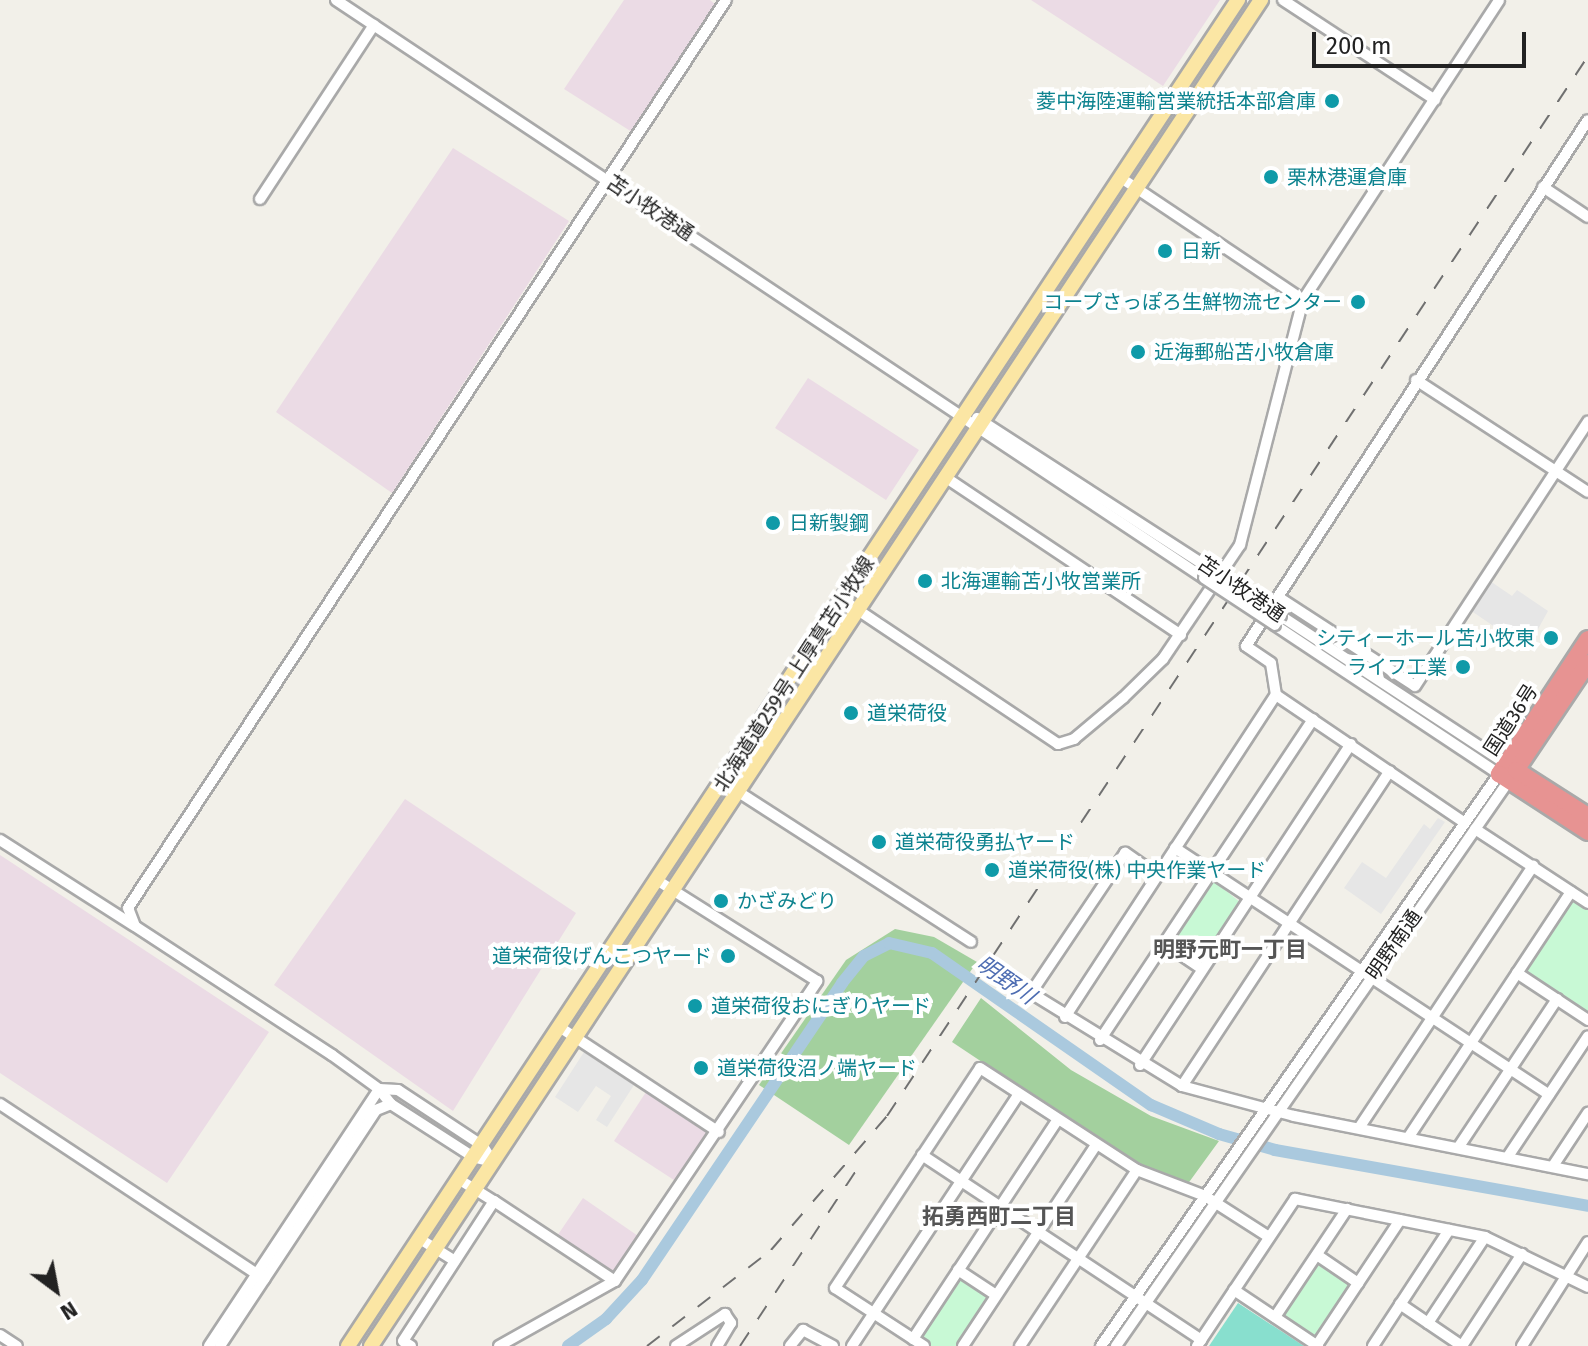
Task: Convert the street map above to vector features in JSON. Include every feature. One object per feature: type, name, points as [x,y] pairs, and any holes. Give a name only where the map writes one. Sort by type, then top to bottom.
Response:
[{"type":"highway","name":"国道36号","points":[[1508,772],[1588,639]]},
{"type":"highway","name":"国道36号","points":[[1508,772],[1588,663]]},
{"type":"highway","name":"国道36号","points":[[1508,772],[1588,816]]},
{"type":"highway","name":"国道36号","points":[[1508,772],[1588,832]]},
{"type":"main road","name":"北海道道259号 上厚真苫小牧線","points":[[348,1346],[1238,0]]},
{"type":"main road","name":"北海道道259号 上厚真苫小牧線","points":[[371,1346],[1261,0]]},
{"type":"street","name":"苫小牧港通","points":[[336,0],[963,416],[981,424],[1508,772]]},
{"type":"street","points":[[135,926],[128,913],[130,899],[726,0]]},
{"type":"street","points":[[1283,0],[1435,100]]},
{"type":"street","points":[[843,600],[1058,744],[1074,739],[1123,698],[1181,635],[1240,545],[1303,300],[1499,0]]},
{"type":"street","points":[[260,199],[374,25]]},
{"type":"street","points":[[1065,1017],[1276,695],[1271,663],[1246,646],[1416,380],[1588,120]]},
{"type":"street","points":[[1121,178],[1303,300]]},
{"type":"street","points":[[1543,187],[1588,217]]},
{"type":"street","points":[[1416,380],[1588,492]]},
{"type":"street","points":[[1278,597],[1415,686],[1588,422]]},
{"type":"street","points":[[945,477],[1181,635]]},
{"type":"street","points":[[1276,695],[1588,903]]},
{"type":"street","points":[[1100,1040],[1313,719]]},
{"type":"street","points":[[1140,1065],[1351,744]]},
{"type":"street","points":[[1182,1086],[1390,771]]},
{"type":"street","name":"明野南通","points":[[1210,1199],[1228,1164],[1263,1113],[1366,975],[1508,772]]},
{"type":"street","points":[[723,782],[971,942]]},
{"type":"street","points":[[0,840],[379,1089],[391,1104],[479,1152]]},
{"type":"street","points":[[1175,848],[1549,1095]]},
{"type":"street","points":[[1157,875],[1125,853],[1031,993],[1140,1065],[1182,1086],[1263,1113],[1359,1128],[1588,1174]]},
{"type":"street","points":[[1359,1128],[1533,866]]},
{"type":"street","points":[[499,1346],[615,1281],[719,1132],[817,981],[658,881]]},
{"type":"street","points":[[1408,1138],[1571,892]]},
{"type":"street","points":[[1164,943],[1202,969]]},
{"type":"street","points":[[1517,973],[1588,1020]]},
{"type":"street","name":"明野南通","points":[[1210,1199],[1239,1167],[1276,1116],[1366,975]]},
{"type":"street","points":[[1458,1148],[1557,999]]},
{"type":"street","points":[[561,1028],[719,1132]]},
{"type":"street","points":[[1507,1158],[1588,1036]]},
{"type":"street","points":[[924,1346],[835,1288],[980,1068],[1137,1170],[1210,1199],[1269,1237]]},
{"type":"street","points":[[379,1089],[398,1090],[493,1162]]},
{"type":"street","points":[[220,1346],[379,1089]]},
{"type":"street","points":[[852,1346],[1019,1094]]},
{"type":"street","points":[[0,1104],[261,1277]]},
{"type":"street","points":[[209,1346],[261,1277],[376,1110],[391,1104]]},
{"type":"street","points":[[1553,1166],[1588,1113]]},
{"type":"street","points":[[913,1339],[1058,1119]]},
{"type":"street","points":[[963,1346],[1096,1145]]},
{"type":"street","points":[[922,1155],[1135,1296],[1199,1343],[1295,1199],[1485,1237],[1588,1287]]},
{"type":"street","points":[[1020,1346],[1137,1170]]},
{"type":"street","points":[[460,1180],[615,1281]]},
{"type":"street","points":[[1101,1346],[1135,1296],[1210,1199]]},
{"type":"street","points":[[1116,1346],[1210,1199]]},
{"type":"street","points":[[411,1346],[403,1341],[494,1201]]},
{"type":"street","points":[[1275,1317],[1347,1209]]},
{"type":"street","points":[[1234,1290],[1317,1346],[1400,1220]]},
{"type":"street","points":[[1378,1344],[1400,1304],[1449,1230]]},
{"type":"street","points":[[1428,1323],[1485,1237]]},
{"type":"street","points":[[420,1239],[455,1261]]},
{"type":"street","points":[[1522,1346],[1588,1242]]},
{"type":"street","points":[[1400,1304],[1462,1346],[1522,1254]]},
{"type":"street","points":[[1317,1255],[1358,1283]]},
{"type":"street","points":[[958,1270],[996,1295]]},
{"type":"street","points":[[676,1346],[725,1314],[731,1323],[717,1346]]},
{"type":"street","points":[[790,1346],[803,1330],[833,1346]]},
{"type":"street","points":[[0,1335],[17,1346]]},
{"type":"shaded area","points":[[624,0],[710,0],[716,5],[632,132],[564,89]]},
{"type":"shaded area","points":[[1031,0],[1220,0],[1163,86]]},
{"type":"shaded area","points":[[453,148],[569,221],[392,493],[276,412]]},
{"type":"shaded area","points":[[808,378],[919,450],[886,500],[775,428]]},
{"type":"shaded area","points":[[1490,581],[1512,596],[1517,590],[1548,611],[1527,649],[1470,610]]},
{"type":"shaded area","points":[[405,799],[576,913],[453,1111],[274,985]]},
{"type":"shaded area","points":[[1438,818],[1445,822],[1381,914],[1344,888],[1362,862],[1386,878],[1424,824],[1430,829]]},
{"type":"shaded area","points":[[0,855],[269,1032],[167,1183],[0,1073]]},
{"type":"shaded area","points":[[584,1052],[634,1085],[607,1127],[596,1120],[611,1096],[596,1086],[578,1112],[555,1097]]},
{"type":"shaded area","points":[[646,1092],[709,1133],[677,1182],[614,1141]]},
{"type":"shaded area","points":[[583,1198],[641,1238],[614,1274],[557,1236]]},
{"type":"shaded area","points":[[1238,1303],[1304,1346],[1209,1346]]},
{"type":"green space","points":[[1214,881],[1241,903],[1198,961],[1170,940]]},
{"type":"green space","points":[[1572,898],[1588,909],[1588,1013],[1524,971]]},
{"type":"green space","points":[[895,929],[934,937],[977,962],[849,1145],[759,1085],[846,960]]},
{"type":"green space","points":[[981,998],[1071,1070],[1151,1116],[1219,1141],[1187,1185],[1136,1165],[952,1042]]},
{"type":"green space","points":[[1316,1260],[1352,1286],[1314,1339],[1280,1315]]},
{"type":"green space","points":[[962,1277],[990,1296],[957,1346],[930,1346],[920,1336]]},
{"type":"waterway","name":"明野川","points":[[568,1346],[606,1319],[642,1280],[842,983],[864,956],[889,943],[932,953],[1151,1105],[1219,1134],[1275,1150],[1588,1206]]},
{"type":"railway","points":[[647,1346],[771,1250],[887,1116],[1588,56]]},
{"type":"railway","points":[[740,1346],[860,1165]]},
{"type":"place","name":"菱中海陸運輸営業統括本部倉庫","points":[[1332,101]]},
{"type":"place","name":"栗林港運倉庫","points":[[1271,177]]},
{"type":"place","name":"日新","points":[[1165,251]]},
{"type":"place","name":"コープさっぽろ生鮮物流センター","points":[[1358,302]]},
{"type":"place","name":"近海郵船苫小牧倉庫","points":[[1138,352]]},
{"type":"place","name":"日新製鋼","points":[[773,523]]},
{"type":"place","name":"北海運輸苫小牧営業所","points":[[925,581]]},
{"type":"place","name":"シティーホール苫小牧東","points":[[1551,638]]},
{"type":"place","name":"ライフ工業","points":[[1463,667]]},
{"type":"place","name":"道栄荷役","points":[[851,713]]},
{"type":"place","name":"道栄荷役勇払ヤード","points":[[879,842]]},
{"type":"place","name":"道栄荷役(株) 中央作業ヤード","points":[[992,870]]},
{"type":"place","name":"かざみどり","points":[[721,901]]},
{"type":"place","name":"道栄荷役げんこつヤード","points":[[728,956]]},
{"type":"place","name":"道栄荷役おにぎりヤード","points":[[695,1006]]},
{"type":"place","name":"道栄荷役沼ノ端ヤード","points":[[701,1068]]},
{"type":"district","name":"明野元町一丁目","points":[[1230,950]]},
{"type":"district","name":"拓勇西町二丁目","points":[[999,1217]]}]
